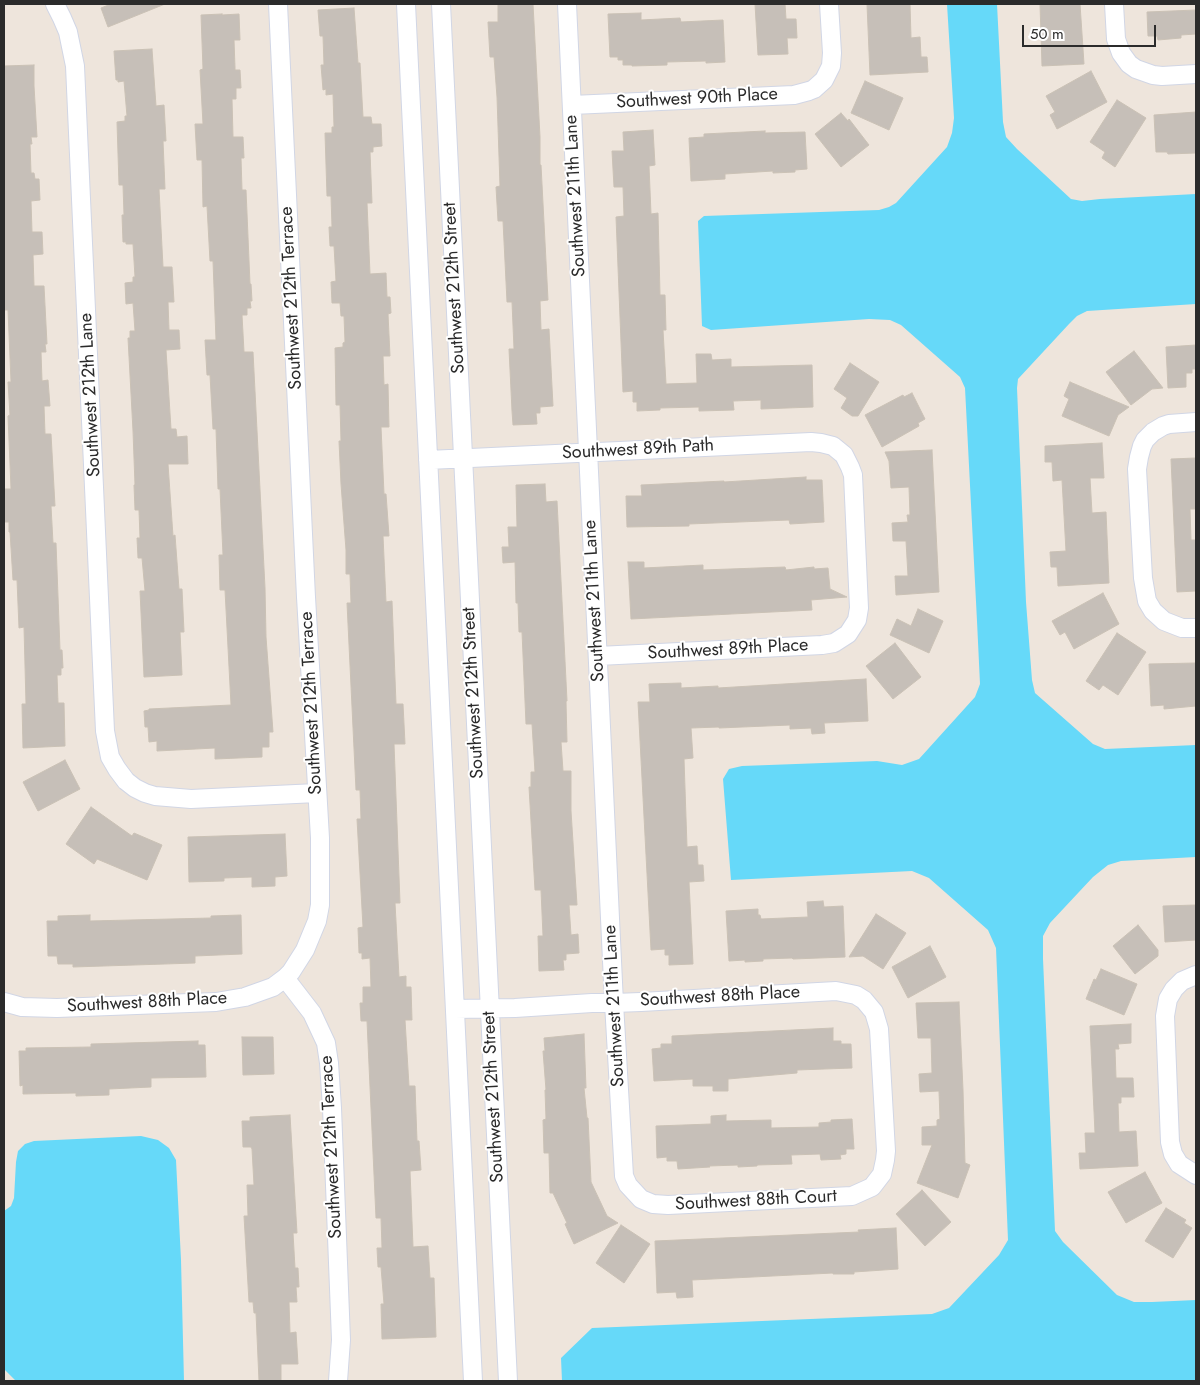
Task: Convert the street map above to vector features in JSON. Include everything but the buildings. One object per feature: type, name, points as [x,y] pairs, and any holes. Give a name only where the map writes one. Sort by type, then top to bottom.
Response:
[{"type":"street","name":"Southwest 212th Terrace","points":[[278,4],[306,597],[321,865],[320,905],[317,921],[312,936],[299,960],[285,978],[312,1013],[326,1043],[329,1063],[341,1340],[338,1381]]},
{"type":"street","name":"Southwest 212th Street","points":[[406,4],[473,1381]]},
{"type":"street","name":"Southwest 212th Street","points":[[441,4],[508,1381]]},
{"type":"street","name":"Southwest 211th Lane","points":[[567,4],[623,1170],[625,1180],[636,1194]]},
{"type":"street","name":"Southwest 90th Place","points":[[572,105],[794,95],[809,91],[819,85],[827,75],[832,60],[829,4]]},
{"type":"street","points":[[1114,4],[1116,39],[1124,59],[1136,69],[1152,75],[1196,74]]},
{"type":"street","name":"Southwest 212th Lane","points":[[56,5],[68,32],[75,66],[105,731],[110,757],[126,781],[135,788],[145,794],[172,799],[317,793]]},
{"type":"street","points":[[1196,422],[1174,423],[1163,426],[1153,432],[1145,440],[1140,450],[1138,469],[1143,578],[1147,601],[1158,617],[1170,624],[1196,628]]},
{"type":"street","name":"Southwest 89th Path","points":[[428,460],[811,442],[833,446],[844,455],[853,475],[859,608],[853,629]]},
{"type":"street","name":"Southwest 89th Place","points":[[598,656],[822,645],[846,637],[853,629]]},
{"type":"street","points":[[1190,1172],[1179,1164],[1173,1154],[1169,1134],[1165,1016],[1170,995],[1174,989],[1182,981],[1196,975]]},
{"type":"street","name":"Southwest 88th Place","points":[[4,1002],[22,1006],[57,1008],[216,1002],[259,993],[273,987],[285,978]]},
{"type":"street","name":"Southwest 88th Place","points":[[454,1010],[836,991],[851,993],[864,1000],[874,1012],[879,1029],[886,1151],[884,1168],[876,1183]]},
{"type":"street","name":"Southwest 88th Court","points":[[636,1194],[647,1202],[668,1205],[843,1197],[857,1194],[876,1183]]},
{"type":"water","points":[[947,4],[997,4],[1003,122],[1006,137],[1071,199],[1082,201],[1196,194],[1196,304],[1087,311],[1077,316],[1018,379],[1017,388],[1026,602],[1032,680],[1035,693],[1093,744],[1105,749],[1196,745],[1196,857],[1121,861],[1108,865],[1093,877],[1050,923],[1043,936],[1043,959],[1055,1231],[1063,1242],[1117,1295],[1134,1302],[1196,1300],[1196,1381],[562,1381],[561,1358],[592,1328],[932,1314],[949,1308],[999,1255],[1008,1240],[996,948],[988,930],[929,878],[912,871],[731,880],[723,779],[729,769],[742,766],[877,761],[902,765],[919,759],[975,697],[980,684],[965,388],[960,377],[901,325],[890,320],[869,319],[711,330],[702,326],[698,221],[704,216],[879,210],[896,203],[947,147],[952,133],[954,118]]},
{"type":"water","points":[[141,1136],[158,1140],[169,1148],[176,1160],[184,1381],[16,1381],[4,1369],[4,1211],[11,1206],[14,1198],[18,1151],[25,1144],[34,1141]]}]
